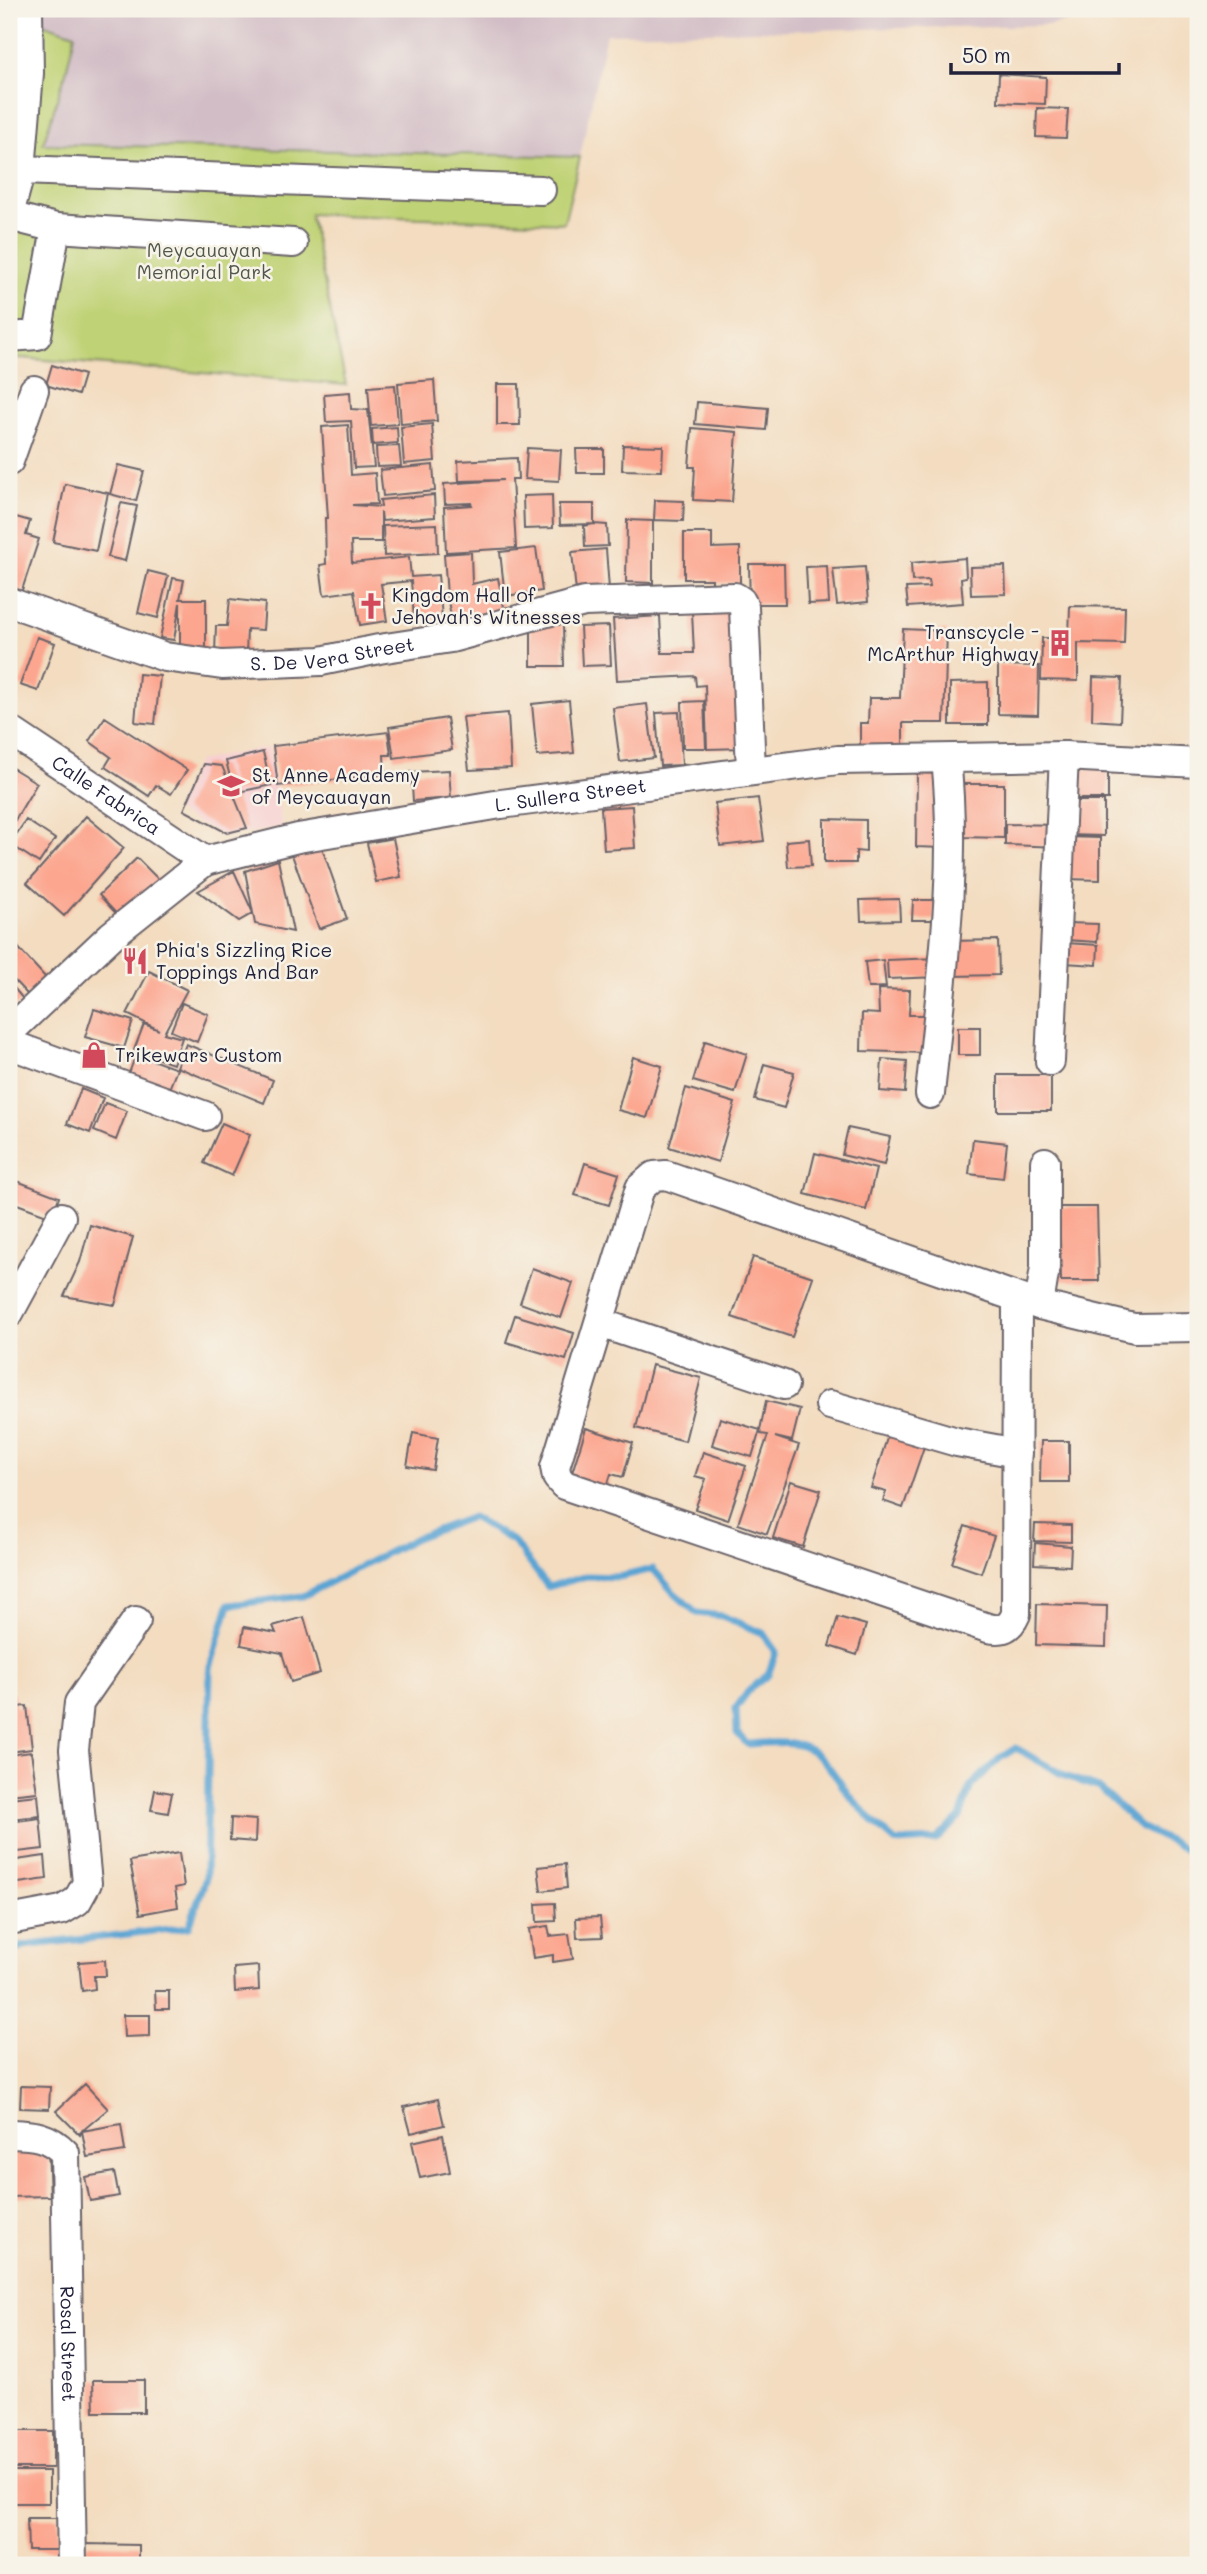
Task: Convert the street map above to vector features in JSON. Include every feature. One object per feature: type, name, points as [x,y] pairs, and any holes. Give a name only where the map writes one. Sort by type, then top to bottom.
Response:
[{"type":"street","points":[[28,9],[29,73],[9,215],[56,228],[293,243]]},
{"type":"street","points":[[15,168],[541,190]]},
{"type":"street","points":[[9,337],[37,335],[56,228]]},
{"type":"street","points":[[9,461],[34,390]]},
{"type":"street","name":"S. De Vera Street","points":[[9,602],[165,657],[222,665],[321,661],[451,638],[583,601],[735,597],[744,607],[751,769]]},
{"type":"street","name":"Calle Fabrica","points":[[9,730],[205,861]]},
{"type":"street","points":[[1050,1061],[1064,756]]},
{"type":"street","name":"L. Sullera Street","points":[[9,1032],[112,935],[205,861],[298,838],[500,804],[751,769],[838,760],[1064,756],[1198,763]]},
{"type":"street","points":[[930,1094],[944,948],[951,803],[946,759]]},
{"type":"street","points":[[9,1044],[205,1116]]},
{"type":"street","points":[[1045,1162],[1045,1267],[1028,1302],[1017,1453],[1016,1614],[1006,1628],[997,1630],[564,1485],[558,1477],[555,1467],[640,1188],[654,1175],[666,1175],[1028,1302],[1134,1328],[1198,1326]]},
{"type":"street","points":[[9,1313],[61,1217]]},
{"type":"street","points":[[600,1323],[784,1385]]},
{"type":"street","points":[[830,1405],[957,1442],[1017,1453]]},
{"type":"street","points":[[9,1920],[62,1910],[77,1901],[88,1883],[74,1750],[79,1703],[136,1621]]},
{"type":"street","name":"Rosal Street","points":[[9,2134],[41,2135],[56,2143],[65,2153],[72,2565]]},
{"type":"shaded area","points":[[44,9],[1128,11],[1049,25],[606,34],[580,157],[43,144],[75,34],[39,22]]},
{"type":"shaded area","name":"St. Anne Academy of Meycauayan","points":[[269,747],[282,827],[223,836],[175,811],[198,761]]},
{"type":"green space","name":"Meycauayan Memorial Park","points":[[9,9],[44,9],[39,22],[75,34],[43,144],[580,157],[564,223],[310,214],[346,385],[9,357]]},
{"type":"building","points":[[999,74],[1046,77],[1045,104],[998,102]]},
{"type":"building","points":[[1037,108],[1068,109],[1066,138],[1036,137]]},
{"type":"building","points":[[52,365],[84,375],[78,395],[46,385]]},
{"type":"building","points":[[434,380],[437,421],[401,424],[398,383]]},
{"type":"building","points":[[497,384],[519,384],[520,425],[497,425]]},
{"type":"building","points":[[395,385],[398,424],[371,426],[368,387]]},
{"type":"building","points":[[350,392],[351,409],[368,410],[374,467],[354,468],[351,421],[326,422],[324,394]]},
{"type":"building","points":[[697,402],[768,408],[766,430],[695,424]]},
{"type":"building","points":[[432,424],[435,461],[404,464],[401,427]]},
{"type":"building","points":[[348,425],[351,475],[375,473],[377,504],[352,505],[381,507],[380,500],[434,495],[435,517],[382,521],[381,512],[381,542],[351,542],[352,563],[409,557],[411,577],[438,575],[442,617],[414,619],[411,581],[381,584],[387,621],[360,625],[354,591],[324,595],[320,565],[326,564],[325,518],[328,518],[322,427]]},
{"type":"building","points":[[397,427],[398,443],[373,445],[372,429]]},
{"type":"building","points":[[692,428],[737,432],[732,502],[693,500],[695,467],[689,467]]},
{"type":"building","points":[[623,445],[663,446],[662,471],[622,470]]},
{"type":"building","points":[[399,446],[401,466],[377,467],[376,447]]},
{"type":"building","points":[[527,448],[561,450],[559,481],[525,479]]},
{"type":"building","points":[[576,449],[604,449],[604,473],[577,473]]},
{"type":"building","points":[[517,458],[518,479],[512,479],[516,548],[446,552],[444,507],[472,505],[445,504],[444,484],[503,480],[459,481],[458,461]]},
{"type":"building","points":[[118,465],[144,471],[136,501],[110,494]]},
{"type":"building","points":[[433,465],[435,491],[383,496],[380,470]]},
{"type":"building","points":[[65,484],[108,493],[96,551],[53,542]]},
{"type":"building","points":[[552,495],[553,528],[524,529],[523,496]]},
{"type":"building","points":[[655,500],[684,501],[683,521],[654,520]]},
{"type":"building","points":[[121,503],[137,506],[125,561],[108,557]]},
{"type":"building","points":[[559,504],[594,504],[594,524],[560,525]]},
{"type":"building","points":[[9,515],[30,521],[26,535],[39,539],[20,596],[9,592],[9,551],[15,531],[9,529]]},
{"type":"building","points":[[627,520],[653,521],[653,583],[626,582]]},
{"type":"building","points":[[437,524],[438,553],[384,556],[383,526]]},
{"type":"building","points":[[607,525],[608,546],[585,547],[584,526]]},
{"type":"building","points":[[684,533],[712,533],[712,548],[740,547],[740,583],[684,579]]},
{"type":"building","points":[[536,548],[542,591],[505,596],[500,552]]},
{"type":"building","points":[[606,549],[609,589],[576,592],[572,552]]},
{"type":"building","points":[[471,552],[472,584],[498,578],[505,612],[452,621],[444,554]]},
{"type":"building","points":[[965,558],[966,577],[961,578],[963,603],[908,607],[906,588],[930,587],[929,580],[912,581],[911,563]]},
{"type":"building","points":[[749,564],[784,564],[785,604],[750,604]]},
{"type":"building","points":[[827,566],[829,603],[808,604],[806,567]]},
{"type":"building","points":[[1005,566],[1006,594],[971,595],[970,567]]},
{"type":"building","points":[[865,567],[868,602],[837,605],[833,569]]},
{"type":"building","points":[[148,571],[168,576],[158,618],[138,613]]},
{"type":"building","points":[[173,578],[184,580],[180,599],[206,599],[206,651],[180,651],[180,603],[174,640],[160,638]]},
{"type":"building","points":[[230,599],[265,603],[263,630],[247,629],[246,655],[215,653],[216,626],[227,626]]},
{"type":"building","name":"Transcycle - McArthur Highway","points":[[1070,606],[1125,607],[1124,644],[1078,643],[1078,681],[1041,680],[1042,638],[1069,638]]},
{"type":"building","points":[[692,612],[739,612],[745,748],[707,749],[705,685],[696,686],[695,676],[617,680],[613,619],[660,616],[662,653],[694,653]]},
{"type":"building","points":[[531,625],[563,625],[564,666],[531,666]]},
{"type":"building","points":[[609,626],[611,665],[582,666],[580,627]]},
{"type":"building","points":[[903,629],[947,631],[944,723],[903,723],[903,748],[860,748],[860,723],[868,723],[869,698],[900,698]]},
{"type":"building","points":[[37,637],[55,643],[38,691],[20,685]]},
{"type":"building","points":[[998,665],[1039,666],[1038,715],[998,714]]},
{"type":"building","points":[[139,674],[160,676],[155,724],[135,722]]},
{"type":"building","points":[[1093,677],[1122,678],[1120,722],[1092,720]]},
{"type":"building","points":[[988,682],[988,725],[950,725],[950,683]]},
{"type":"building","points":[[569,700],[574,753],[537,756],[532,704]]},
{"type":"building","points":[[704,701],[706,748],[683,748],[682,702]]},
{"type":"building","points":[[647,704],[654,758],[620,762],[613,708]]},
{"type":"building","points":[[679,712],[682,765],[660,766],[656,713]]},
{"type":"building","points":[[508,713],[511,768],[469,770],[463,717]]},
{"type":"building","points":[[105,717],[187,770],[171,794],[156,785],[149,796],[105,767],[111,757],[89,741]]},
{"type":"building","points":[[447,718],[452,750],[394,758],[389,727]]},
{"type":"building","points":[[388,732],[391,755],[384,755],[385,774],[278,786],[273,746]]},
{"type":"building","points":[[263,752],[271,785],[234,793],[226,761]]},
{"type":"building","points":[[204,764],[222,766],[247,828],[227,833],[184,810]]},
{"type":"building","points":[[9,766],[37,783],[9,830]]},
{"type":"building","points":[[1068,769],[1108,769],[1108,799],[1068,799]]},
{"type":"building","points":[[449,770],[451,798],[413,801],[411,772]]},
{"type":"building","points":[[917,773],[945,774],[943,848],[916,847]]},
{"type":"building","points":[[961,784],[1004,784],[1004,838],[960,837]]},
{"type":"building","points":[[758,798],[764,841],[720,846],[715,803]]},
{"type":"building","points":[[1067,801],[1104,801],[1104,836],[1067,835]]},
{"type":"building","points":[[632,806],[635,848],[604,850],[601,808]]},
{"type":"building","points":[[86,816],[124,848],[64,916],[27,883]]},
{"type":"building","points":[[824,819],[866,820],[866,852],[856,851],[856,863],[824,863]]},
{"type":"building","points":[[26,820],[55,839],[39,863],[10,844]]},
{"type":"building","points":[[1005,824],[1059,825],[1059,847],[1005,845]]},
{"type":"building","points":[[1067,837],[1100,838],[1100,880],[1067,879]]},
{"type":"building","points":[[393,838],[401,877],[376,882],[367,843]]},
{"type":"building","points":[[809,839],[811,866],[788,867],[786,841]]},
{"type":"building","points":[[320,842],[347,919],[319,929],[291,852]]},
{"type":"building","points":[[137,858],[162,883],[123,921],[99,895]]},
{"type":"building","points":[[278,860],[293,932],[255,924],[245,871]]},
{"type":"building","points":[[234,871],[253,913],[239,921],[198,891]]},
{"type":"building","points":[[899,899],[900,920],[861,921],[860,900]]},
{"type":"building","points":[[913,900],[935,900],[934,920],[912,920]]},
{"type":"building","points":[[1066,923],[1098,924],[1097,942],[1066,940]]},
{"type":"building","points":[[998,940],[999,975],[952,976],[951,941]]},
{"type":"building","points":[[13,942],[46,978],[28,995],[9,975],[9,945]]},
{"type":"building","points":[[1065,943],[1098,945],[1097,965],[1064,963]]},
{"type":"building","points":[[938,958],[939,977],[888,979],[887,960]]},
{"type":"building","points":[[883,960],[886,987],[868,988],[865,962]]},
{"type":"building","points":[[149,971],[187,990],[164,1033],[182,1038],[173,1064],[134,1050],[144,1024],[159,1030],[127,1014]]},
{"type":"building","points":[[9,982],[23,999],[9,1012]]},
{"type":"building","points":[[878,989],[910,990],[909,1015],[929,1015],[928,1053],[861,1051],[862,1013],[879,1014]]},
{"type":"building","points":[[182,1003],[208,1014],[197,1042],[171,1031]]},
{"type":"building","points":[[94,1009],[133,1021],[124,1048],[85,1037]]},
{"type":"building","points":[[958,1027],[980,1027],[980,1055],[958,1055]]},
{"type":"building","points":[[705,1041],[747,1054],[735,1093],[693,1081]]},
{"type":"building","points":[[186,1044],[273,1080],[264,1103],[177,1067]]},
{"type":"building","points":[[136,1054],[177,1069],[167,1094],[127,1079]]},
{"type":"building","points":[[633,1057],[662,1066],[647,1118],[618,1110]]},
{"type":"building","points":[[882,1059],[907,1061],[905,1093],[880,1091]]},
{"type":"building","points":[[764,1064],[794,1072],[784,1108],[755,1100]]},
{"type":"building","points":[[998,1075],[1051,1075],[1051,1111],[998,1111]]},
{"type":"building","points":[[686,1088],[735,1103],[718,1162],[669,1147]]},
{"type":"building","points":[[81,1089],[103,1098],[90,1133],[67,1124]]},
{"type":"building","points":[[105,1103],[127,1111],[116,1140],[94,1131]]},
{"type":"building","points":[[222,1123],[250,1135],[232,1176],[204,1163]]},
{"type":"building","points":[[848,1128],[890,1137],[884,1165],[842,1155]]},
{"type":"building","points":[[973,1139],[1007,1143],[1003,1178],[969,1174]]},
{"type":"building","points":[[815,1153],[876,1169],[866,1210],[805,1194]]},
{"type":"building","points":[[585,1163],[619,1174],[609,1205],[575,1195]]},
{"type":"building","points":[[9,1178],[59,1197],[52,1217],[9,1201]]},
{"type":"building","points":[[1060,1207],[1097,1207],[1099,1281],[1061,1281],[1060,1238],[1052,1238],[1052,1222],[1060,1222]]},
{"type":"building","points":[[90,1225],[133,1237],[115,1305],[64,1296],[80,1262]]},
{"type":"building","points":[[753,1257],[813,1277],[792,1337],[732,1317]]},
{"type":"building","points":[[532,1268],[573,1283],[561,1318],[520,1303]]},
{"type":"building","points":[[515,1315],[574,1333],[566,1360],[506,1342]]},
{"type":"building","points":[[652,1365],[701,1378],[685,1441],[636,1428]]},
{"type":"building","points":[[766,1401],[800,1409],[792,1441],[775,1437],[799,1445],[767,1534],[738,1524],[768,1435],[761,1434]]},
{"type":"building","points":[[720,1418],[760,1430],[752,1457],[712,1445]]},
{"type":"building","points":[[586,1428],[633,1443],[623,1477],[611,1474],[606,1490],[570,1479]]},
{"type":"building","points":[[889,1432],[925,1444],[903,1508],[883,1501],[886,1492],[871,1488]]},
{"type":"building","points":[[413,1433],[438,1438],[433,1470],[407,1466]]},
{"type":"building","points":[[1041,1441],[1069,1441],[1069,1482],[1040,1482]]},
{"type":"building","points":[[703,1452],[746,1466],[728,1520],[695,1509],[706,1479],[695,1476]]},
{"type":"building","points":[[791,1481],[821,1490],[803,1547],[773,1538]]},
{"type":"building","points":[[1035,1524],[1071,1525],[1071,1542],[1034,1541]]},
{"type":"building","points":[[965,1526],[994,1536],[981,1573],[952,1563]]},
{"type":"building","points":[[1035,1543],[1071,1546],[1070,1566],[1034,1564]]},
{"type":"building","points":[[1037,1604],[1107,1606],[1106,1647],[1036,1645]]},
{"type":"building","points":[[304,1617],[320,1673],[291,1682],[282,1653],[241,1645],[244,1627],[276,1633],[273,1626]]},
{"type":"building","points":[[838,1617],[866,1625],[857,1655],[829,1646]]},
{"type":"building","points":[[13,1693],[16,1707],[27,1706],[32,1749],[9,1752],[9,1737],[13,1736],[12,1732],[9,1733],[9,1694]]},
{"type":"building","points":[[31,1752],[37,1792],[9,1795],[9,1755]]},
{"type":"building","points":[[155,1790],[172,1793],[168,1813],[151,1810]]},
{"type":"building","points":[[38,1795],[40,1816],[9,1819],[9,1798]]},
{"type":"building","points":[[40,1818],[43,1849],[9,1853],[9,1822]]},
{"type":"building","points":[[231,1818],[256,1820],[255,1842],[230,1840]]},
{"type":"building","points":[[179,1853],[184,1886],[175,1888],[178,1907],[140,1914],[130,1861]]},
{"type":"building","points":[[45,1856],[47,1879],[11,1884],[9,1861]]},
{"type":"building","points":[[565,1864],[567,1888],[541,1891],[538,1867]]},
{"type":"building","points":[[555,1903],[556,1921],[537,1922],[536,1904]]},
{"type":"building","points":[[600,1917],[602,1937],[577,1938],[576,1918]]},
{"type":"building","points":[[548,1926],[550,1936],[569,1934],[573,1959],[553,1962],[553,1955],[533,1958],[529,1929]]},
{"type":"building","points":[[105,1960],[106,1976],[94,1976],[95,1989],[82,1991],[79,1962]]},
{"type":"building","points":[[258,1966],[259,1990],[235,1992],[234,1968]]},
{"type":"building","points":[[155,1991],[169,1991],[169,2009],[156,2009]]},
{"type":"building","points":[[123,2015],[150,2015],[150,2036],[124,2037]]},
{"type":"building","points":[[85,2084],[108,2109],[80,2135],[56,2111]]},
{"type":"building","points":[[21,2086],[50,2087],[49,2109],[20,2108]]},
{"type":"building","points":[[438,2099],[444,2125],[411,2133],[404,2107]]},
{"type":"building","points":[[121,2124],[125,2151],[87,2157],[82,2131]]},
{"type":"building","points":[[443,2135],[450,2172],[420,2178],[412,2142]]},
{"type":"building","points":[[48,2147],[50,2196],[9,2197],[9,2148]]},
{"type":"building","points":[[114,2172],[119,2196],[90,2201],[85,2177]]},
{"type":"building","points":[[93,2380],[144,2380],[144,2412],[94,2412]]},
{"type":"building","points":[[12,2431],[53,2431],[53,2468],[12,2468]]},
{"type":"building","points":[[9,2471],[49,2471],[49,2503],[9,2503]]},
{"type":"building","points":[[27,2518],[58,2518],[58,2550],[28,2550]]},
{"type":"building","points":[[86,2544],[139,2545],[139,2565],[86,2565]]},
{"type":"waterway","points":[[9,1953],[23,1946],[189,1927],[206,1878],[210,1668],[229,1605],[303,1596],[416,1538],[472,1517],[513,1541],[548,1587],[587,1576],[619,1577],[653,1569],[673,1592],[697,1613],[722,1616],[763,1633],[776,1652],[768,1675],[750,1689],[736,1708],[737,1733],[747,1744],[788,1743],[817,1754],[855,1802],[896,1842],[936,1840],[960,1817],[971,1786],[1000,1758],[1016,1748],[1065,1776],[1099,1788],[1141,1827],[1198,1856]]},
{"type":"place","name":"Kingdom Hall of Jehovah's Witnesses","points":[[371,606]]},
{"type":"place","name":"Transcycle - McArthur Highway","points":[[1060,643]]},
{"type":"place","name":"St. Anne Academy of Meycauayan","points":[[231,786]]},
{"type":"place","name":"Phia's Sizzling Rice Toppings And Bar","points":[[135,961]]},
{"type":"place","name":"Trikewars Custom","points":[[94,1055]]}]
